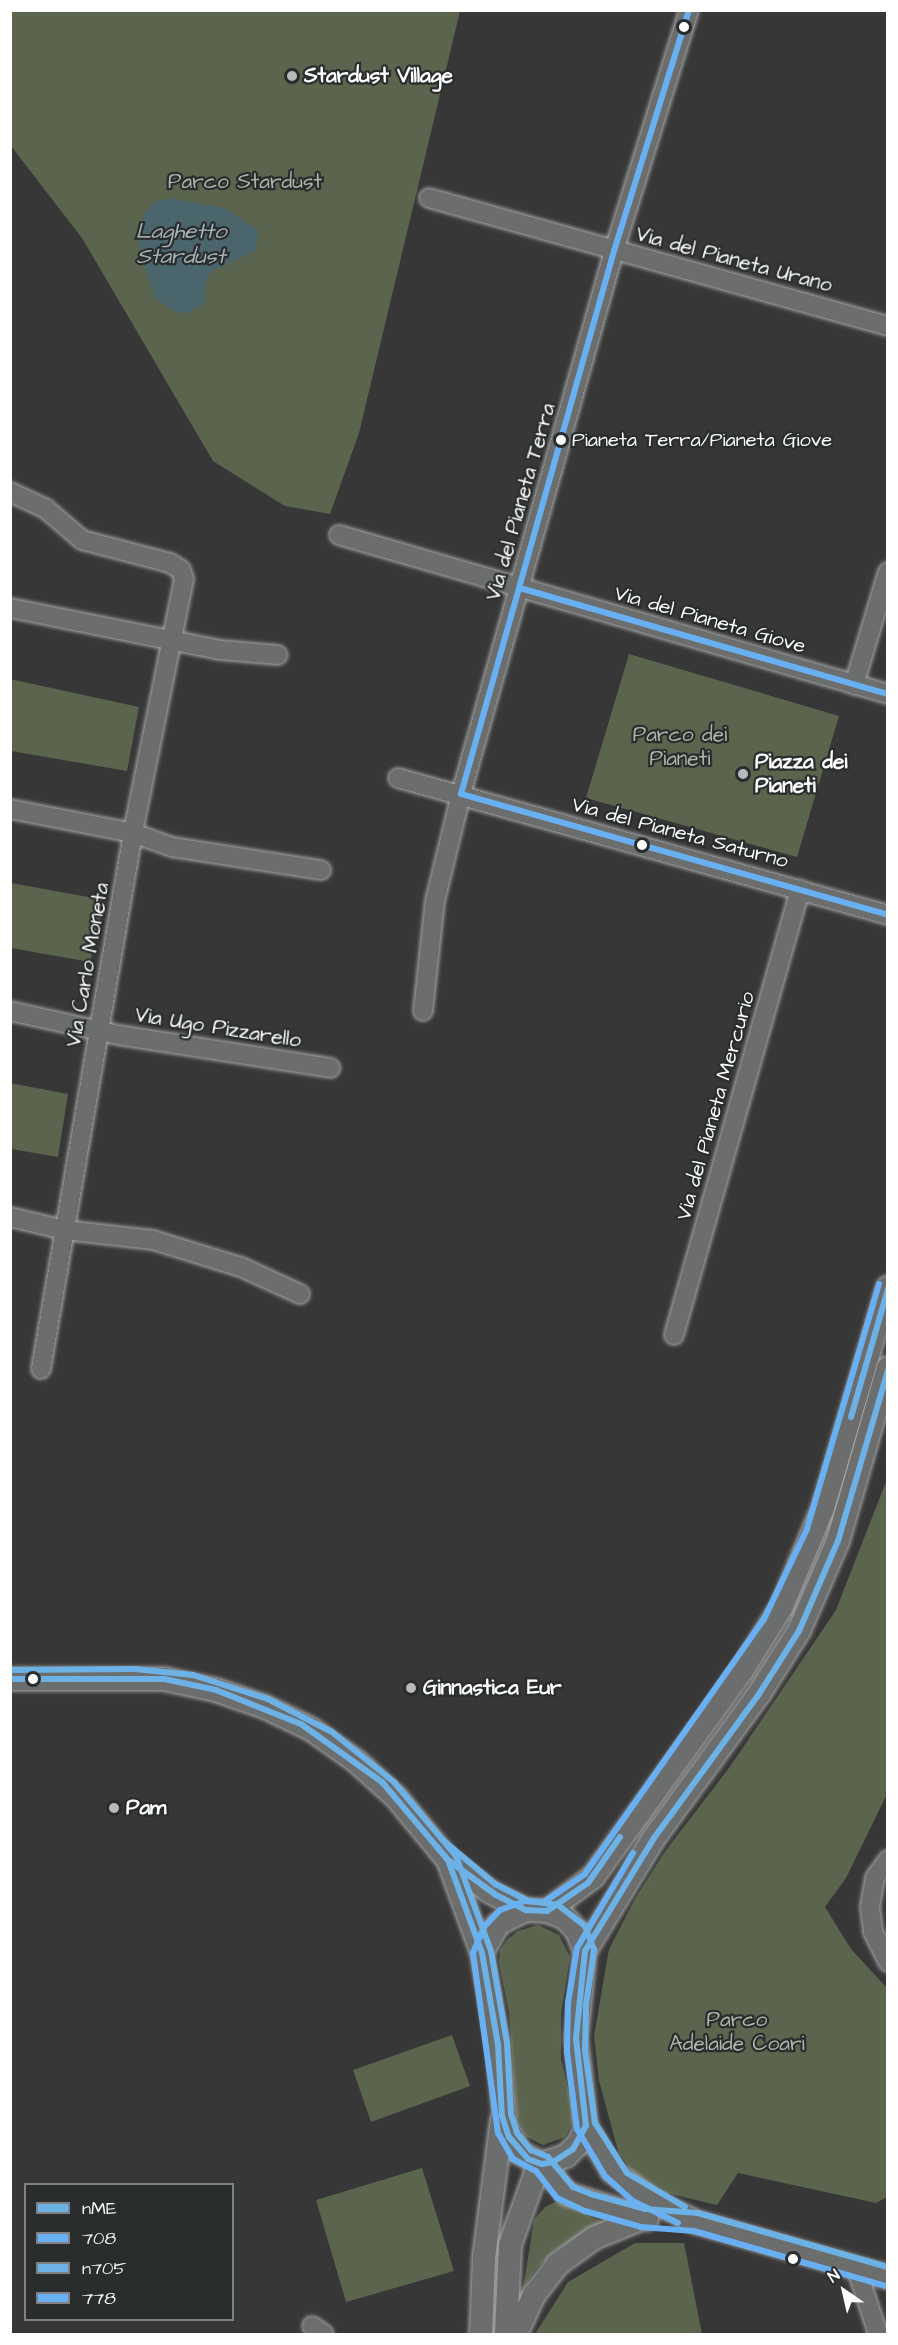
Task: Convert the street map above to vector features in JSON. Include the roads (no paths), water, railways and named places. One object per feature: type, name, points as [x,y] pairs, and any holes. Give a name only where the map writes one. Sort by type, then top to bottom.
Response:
[{"type":"street","points":[[674,48],[677,10]]},
{"type":"street","name":"Via del Pianeta Terra","points":[[423,1011],[435,902],[461,794],[614,251],[674,48],[688,10]]},
{"type":"street","name":"Via del Pianeta Urano","points":[[429,198],[888,326]]},
{"type":"street","name":"Via Carlo Moneta","points":[[10,492],[39,504],[88,543],[166,562],[181,570],[183,584],[133,833],[41,1369]]},
{"type":"street","name":"Via del Pianeta Giove","points":[[339,535],[888,694]]},
{"type":"street","points":[[854,685],[888,572]]},
{"type":"street","points":[[10,608],[239,653],[278,655]]},
{"type":"street","name":"Via del Pianeta Saturno","points":[[398,778],[888,915]]},
{"type":"street","points":[[10,809],[133,833],[172,848],[321,870]]},
{"type":"street","name":"Via del Pianeta Mercurio","points":[[674,1335],[800,890]]},
{"type":"street","name":"Via Ugo Pizzarello","points":[[10,1011],[100,1032],[330,1068]]},
{"type":"street","points":[[10,1217],[64,1230],[132,1235],[161,1242],[241,1267],[300,1294]]},
{"type":"street","points":[[482,1953],[498,1924],[537,1910],[581,1889],[596,1873],[747,1663],[782,1606],[823,1508],[888,1287]]},
{"type":"street","points":[[888,1368],[838,1541],[799,1631],[759,1694],[654,1838],[585,1952],[576,2038],[586,2126],[620,2179],[644,2197],[696,2222],[857,2270],[888,2277]]},
{"type":"street","points":[[10,1679],[164,1679],[216,1690],[265,1707],[311,1730],[382,1782],[447,1860],[490,1892],[575,1927],[585,1952]]},
{"type":"street","points":[[447,1860],[482,1953],[498,2045],[502,2116],[484,2258],[482,2334]]},
{"type":"street","points":[[888,1860],[875,1878],[870,1906],[876,1939],[888,1962]]},
{"type":"street","points":[[502,2116],[515,2147],[540,2164],[567,2194],[643,2218],[696,2222]]},
{"type":"street","points":[[540,2164],[566,2156],[579,2143],[586,2126]]},
{"type":"street","points":[[506,2334],[510,2245],[540,2164]]},
{"type":"street","points":[[516,2334],[534,2295],[558,2264],[594,2238],[643,2218]]},
{"type":"street","points":[[857,2270],[878,2334]]},
{"type":"water","name":"Laghetto Stardust","points":[[170,198],[224,208],[259,231],[255,251],[211,272],[206,280],[205,302],[190,312],[177,313],[155,298],[140,253],[138,239],[144,214],[155,202]]},
{"type":"place","name":"Stardust Village","points":[[292,76]]},
{"type":"place","name":"Pianeta Terra/Pianeta Giove","points":[[561,440]]},
{"type":"place","name":"Piazza dei Pianeti","points":[[743,774]]},
{"type":"place","name":"Ginnastica Eur","points":[[411,1688]]},
{"type":"place","name":"Pam","points":[[114,1808]]},
{"type":"park label","name":"Parco Stardust","points":[[245,182]]},
{"type":"park label","name":"Parco dei Pianeti","points":[[680,747]]},
{"type":"park label","name":"Parco Adelaide Coari","points":[[737,2032]]}]
